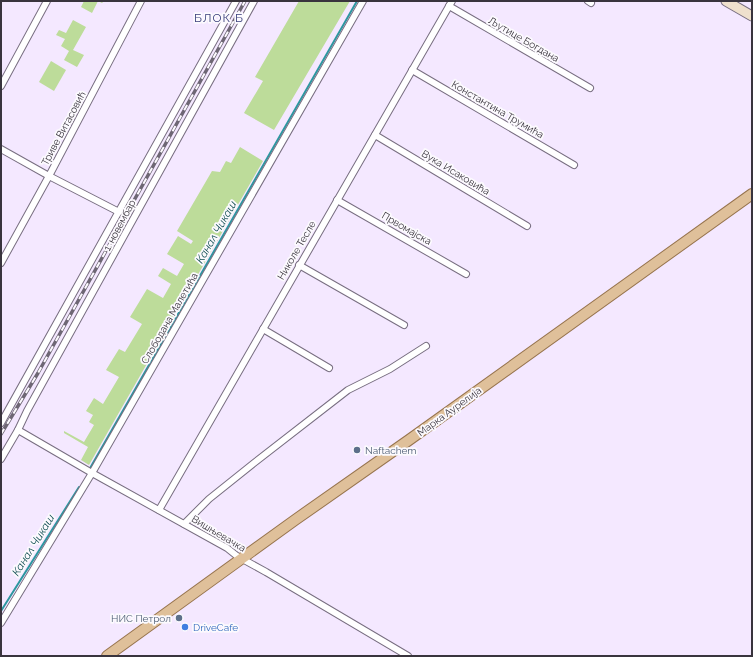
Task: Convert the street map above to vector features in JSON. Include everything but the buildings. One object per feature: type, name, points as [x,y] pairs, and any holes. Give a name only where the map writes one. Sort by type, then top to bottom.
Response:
[{"type":"main road","name":"Марка Аурелија","points":[[107,656],[752,194]]},
{"type":"street","points":[[1,86],[47,1]]},
{"type":"street","name":"Триве Витасовић","points":[[1,263],[49,176],[141,1]]},
{"type":"street","name":"1. новембар","points":[[1,423],[236,1]]},
{"type":"street","name":"1. новембар","points":[[2,456],[18,430],[27,411],[254,1]]},
{"type":"street","name":"Слободана Малетића","points":[[1,623],[92,474],[363,1]]},
{"type":"street","points":[[726,1],[752,16]]},
{"type":"street","name":"Николе Тесле","points":[[159,510],[450,4]]},
{"type":"street","name":"Љутице Богдана","points":[[450,4],[590,88]]},
{"type":"street","name":"Константина Трумића","points":[[412,70],[574,165]]},
{"type":"street","name":"Вука Исаковића","points":[[375,135],[527,226]]},
{"type":"street","points":[[1,149],[49,176],[119,212]]},
{"type":"street","name":"Првомајска","points":[[337,200],[466,274]]},
{"type":"street","points":[[299,265],[404,325]]},
{"type":"street","points":[[263,329],[329,368]]},
{"type":"street","points":[[184,524],[209,499],[248,467],[348,390],[390,369],[426,346]]},
{"type":"street","name":"Вишњевачка","points":[[18,430],[92,474],[227,548],[242,559],[408,656]]},
{"type":"green space","points":[[84,1],[98,1],[92,13],[81,7]]},
{"type":"green space","points":[[299,1],[350,1],[274,130],[244,113],[263,81],[255,77]]},
{"type":"green space","points":[[73,20],[86,27],[73,50],[84,55],[77,67],[64,60],[69,51],[61,46],[65,39],[56,35],[59,30],[66,33]]},
{"type":"green space","points":[[51,61],[66,70],[54,91],[39,82]]},
{"type":"green space","points":[[240,147],[263,161],[89,465],[81,460],[88,447],[64,433],[64,431],[84,442],[94,425],[89,422],[93,415],[86,411],[94,398],[103,404],[119,377],[106,370],[119,349],[125,352],[142,324],[130,317],[147,289],[163,298],[171,284],[158,276],[163,268],[177,276],[184,264],[167,254],[178,236],[191,244],[193,241],[177,231],[212,171],[220,172],[226,161],[231,163]]},
{"type":"waterway","name":"Канал Чикаш","points":[[89,470],[357,1]]},
{"type":"waterway","name":"Канал Чикаш","points":[[1,611],[79,487]]},
{"type":"railway","points":[[1,434],[38,373],[245,1]]},
{"type":"place","name":"Naftachem","points":[[357,450]]},
{"type":"place","name":"НИС Петрол","points":[[179,618]]},
{"type":"place","name":"DriveCafe","points":[[185,627]]},
{"type":"district","name":"БЛОК Б","points":[[219,18]]}]
